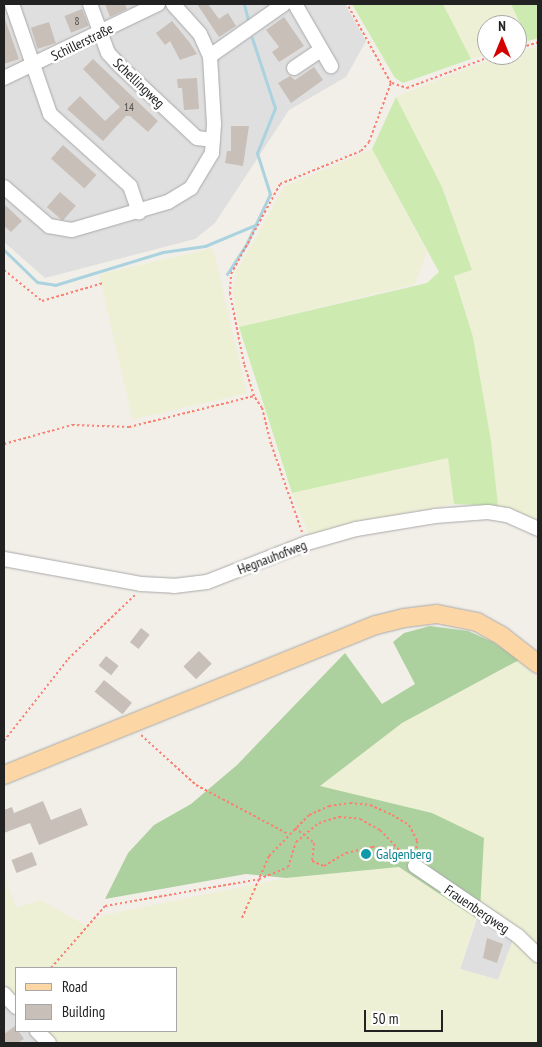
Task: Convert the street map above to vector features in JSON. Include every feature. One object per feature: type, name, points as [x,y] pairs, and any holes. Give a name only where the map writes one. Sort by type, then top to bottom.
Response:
[{"type":"main road","points":[[4,774],[376,624],[404,618],[437,614],[477,622],[502,636],[538,664]]},
{"type":"street","points":[[12,4],[50,114],[130,186],[139,212]]},
{"type":"street","name":"Schellingweg","points":[[90,4],[108,53],[196,138],[214,140]]},
{"type":"street","name":"Schillerstraße","points":[[4,78],[100,34],[158,4]]},
{"type":"street","points":[[4,187],[34,216],[49,226],[60,230],[72,230],[139,212],[168,202],[192,188],[208,164],[214,140],[210,56],[200,34],[173,4]]},
{"type":"street","points":[[210,56],[284,4]]},
{"type":"street","points":[[295,4],[331,66]]},
{"type":"street","points":[[294,68],[321,50]]},
{"type":"street","name":"Hegnauhofweg","points":[[4,559],[141,584],[207,582],[306,543],[356,529],[467,512],[507,515],[538,529]]},
{"type":"street","name":"Frauenbergweg","points":[[415,866],[518,936],[538,955]]},
{"type":"street","points":[[4,994],[15,1006]]},
{"type":"path","points":[[347,4],[391,83],[407,88],[477,62]]},
{"type":"path","points":[[306,543],[276,461],[262,408],[254,396],[244,364],[230,294],[232,274],[280,184],[361,151],[369,142],[391,83]]},
{"type":"path","points":[[4,270],[42,301],[103,283]]},
{"type":"path","points":[[4,444],[72,425],[129,427],[254,396]]},
{"type":"path","points":[[4,741],[68,660],[137,593],[141,584]]},
{"type":"path","points":[[133,722],[146,742],[196,785],[288,834]]},
{"type":"path","points":[[242,918],[269,856],[288,834],[309,815],[329,806],[350,803],[370,805],[409,825],[417,841],[415,866]]},
{"type":"path","points":[[51,967],[105,906],[259,879],[288,867],[296,842],[306,834],[319,823],[339,817],[360,819],[380,830],[399,849],[372,848],[346,853],[324,866],[312,861],[314,842],[306,834],[294,828]]},
{"type":"shaded area","points":[[4,4],[345,4],[366,41],[346,77],[289,110],[215,223],[195,239],[45,278],[4,242]]},
{"type":"shaded area","points":[[480,910],[515,935],[498,980],[460,969]]},
{"type":"shaded area","points":[[4,1000],[15,1014],[15,1032],[30,1032],[40,1043],[4,1043]]},
{"type":"green space","points":[[352,4],[443,4],[471,59],[403,83],[395,78]]},
{"type":"green space","points":[[443,4],[511,4],[516,15],[477,15],[477,57],[471,59]]},
{"type":"green space","points":[[511,4],[538,4],[538,38],[528,41],[527,15],[516,15]]},
{"type":"green space","points":[[538,46],[538,519],[498,506],[491,441],[473,337],[454,275],[472,270],[442,187],[396,97],[477,64],[527,65],[527,49]]},
{"type":"green space","points":[[396,97],[442,187],[472,270],[454,276],[473,337],[491,441],[498,506],[454,504],[448,458],[292,493],[239,327],[427,283],[439,272],[372,149]]},
{"type":"green space","points":[[372,149],[427,252],[415,284],[239,327],[233,294],[236,272],[284,187]]},
{"type":"green space","points":[[213,248],[247,393],[133,420],[99,274]]},
{"type":"green space","points":[[449,458],[454,504],[368,520],[309,536],[292,493]]},
{"type":"green space","points":[[430,626],[468,631],[493,642],[519,660],[402,723],[320,786],[432,813],[484,838],[480,910],[476,918],[399,867],[286,878],[246,874],[105,899],[128,853],[154,825],[191,804],[237,765],[345,653],[382,704],[415,684],[393,642],[404,633]]},
{"type":"green space","points":[[519,660],[538,679],[538,1043],[44,1043],[39,1032],[178,1032],[178,967],[15,967],[15,996],[4,986],[4,873],[16,908],[41,900],[85,925],[104,915],[286,878],[400,867],[476,918],[460,969],[498,980],[515,935],[480,910],[432,813],[319,786],[402,723]]},
{"type":"building","points":[[105,4],[125,4],[127,9],[110,17]]},
{"type":"building","points":[[197,4],[208,4],[219,19],[228,13],[236,26],[219,37]]},
{"type":"building","points":[[82,9],[89,26],[71,33],[64,16]]},
{"type":"building","points":[[284,17],[304,46],[279,62],[272,52],[279,47],[266,30]]},
{"type":"building","points":[[4,20],[19,59],[4,64]]},
{"type":"building","points":[[172,21],[197,54],[180,60],[170,41],[165,45],[156,33]]},
{"type":"building","points":[[49,22],[56,43],[38,49],[31,28]]},
{"type":"building","points":[[93,59],[158,121],[148,132],[130,116],[126,116],[103,141],[67,109],[80,96],[105,121],[120,107],[83,69]]},
{"type":"building","points":[[314,67],[323,80],[291,103],[278,83],[290,76],[295,80]]},
{"type":"building","points":[[197,78],[199,109],[184,110],[182,88],[178,88],[177,79]]},
{"type":"building","points":[[231,126],[249,126],[243,166],[225,163],[227,151],[231,151]]},
{"type":"building","points":[[63,145],[96,175],[84,188],[51,158]]},
{"type":"building","points":[[60,192],[76,206],[63,221],[47,207]]},
{"type":"building","points":[[4,204],[22,221],[11,232],[4,226]]},
{"type":"building","points":[[141,628],[150,635],[139,649],[130,642]]},
{"type":"building","points":[[199,651],[212,664],[196,679],[183,667]]},
{"type":"building","points":[[106,656],[119,666],[111,675],[99,665]]},
{"type":"building","points":[[104,680],[132,703],[123,714],[95,692]]},
{"type":"building","points":[[43,801],[51,820],[81,808],[88,825],[39,845],[30,823],[4,833],[4,810],[12,807],[14,813]]},
{"type":"building","points":[[32,852],[37,865],[16,873],[11,860]]},
{"type":"building","points":[[487,938],[503,944],[497,963],[483,958]]},
{"type":"building","points":[[15,1026],[15,1032],[19,1032],[24,1039],[17,1043],[4,1043],[4,1034]]},
{"type":"waterway","points":[[244,4],[248,20]]},
{"type":"waterway","points":[[227,274],[246,245],[270,194],[257,153],[275,108],[252,38]]},
{"type":"waterway","points":[[4,250],[37,282],[55,285],[163,252],[205,246],[255,225]]},
{"type":"place","name":"Galgenberg","points":[[366,854]]}]
